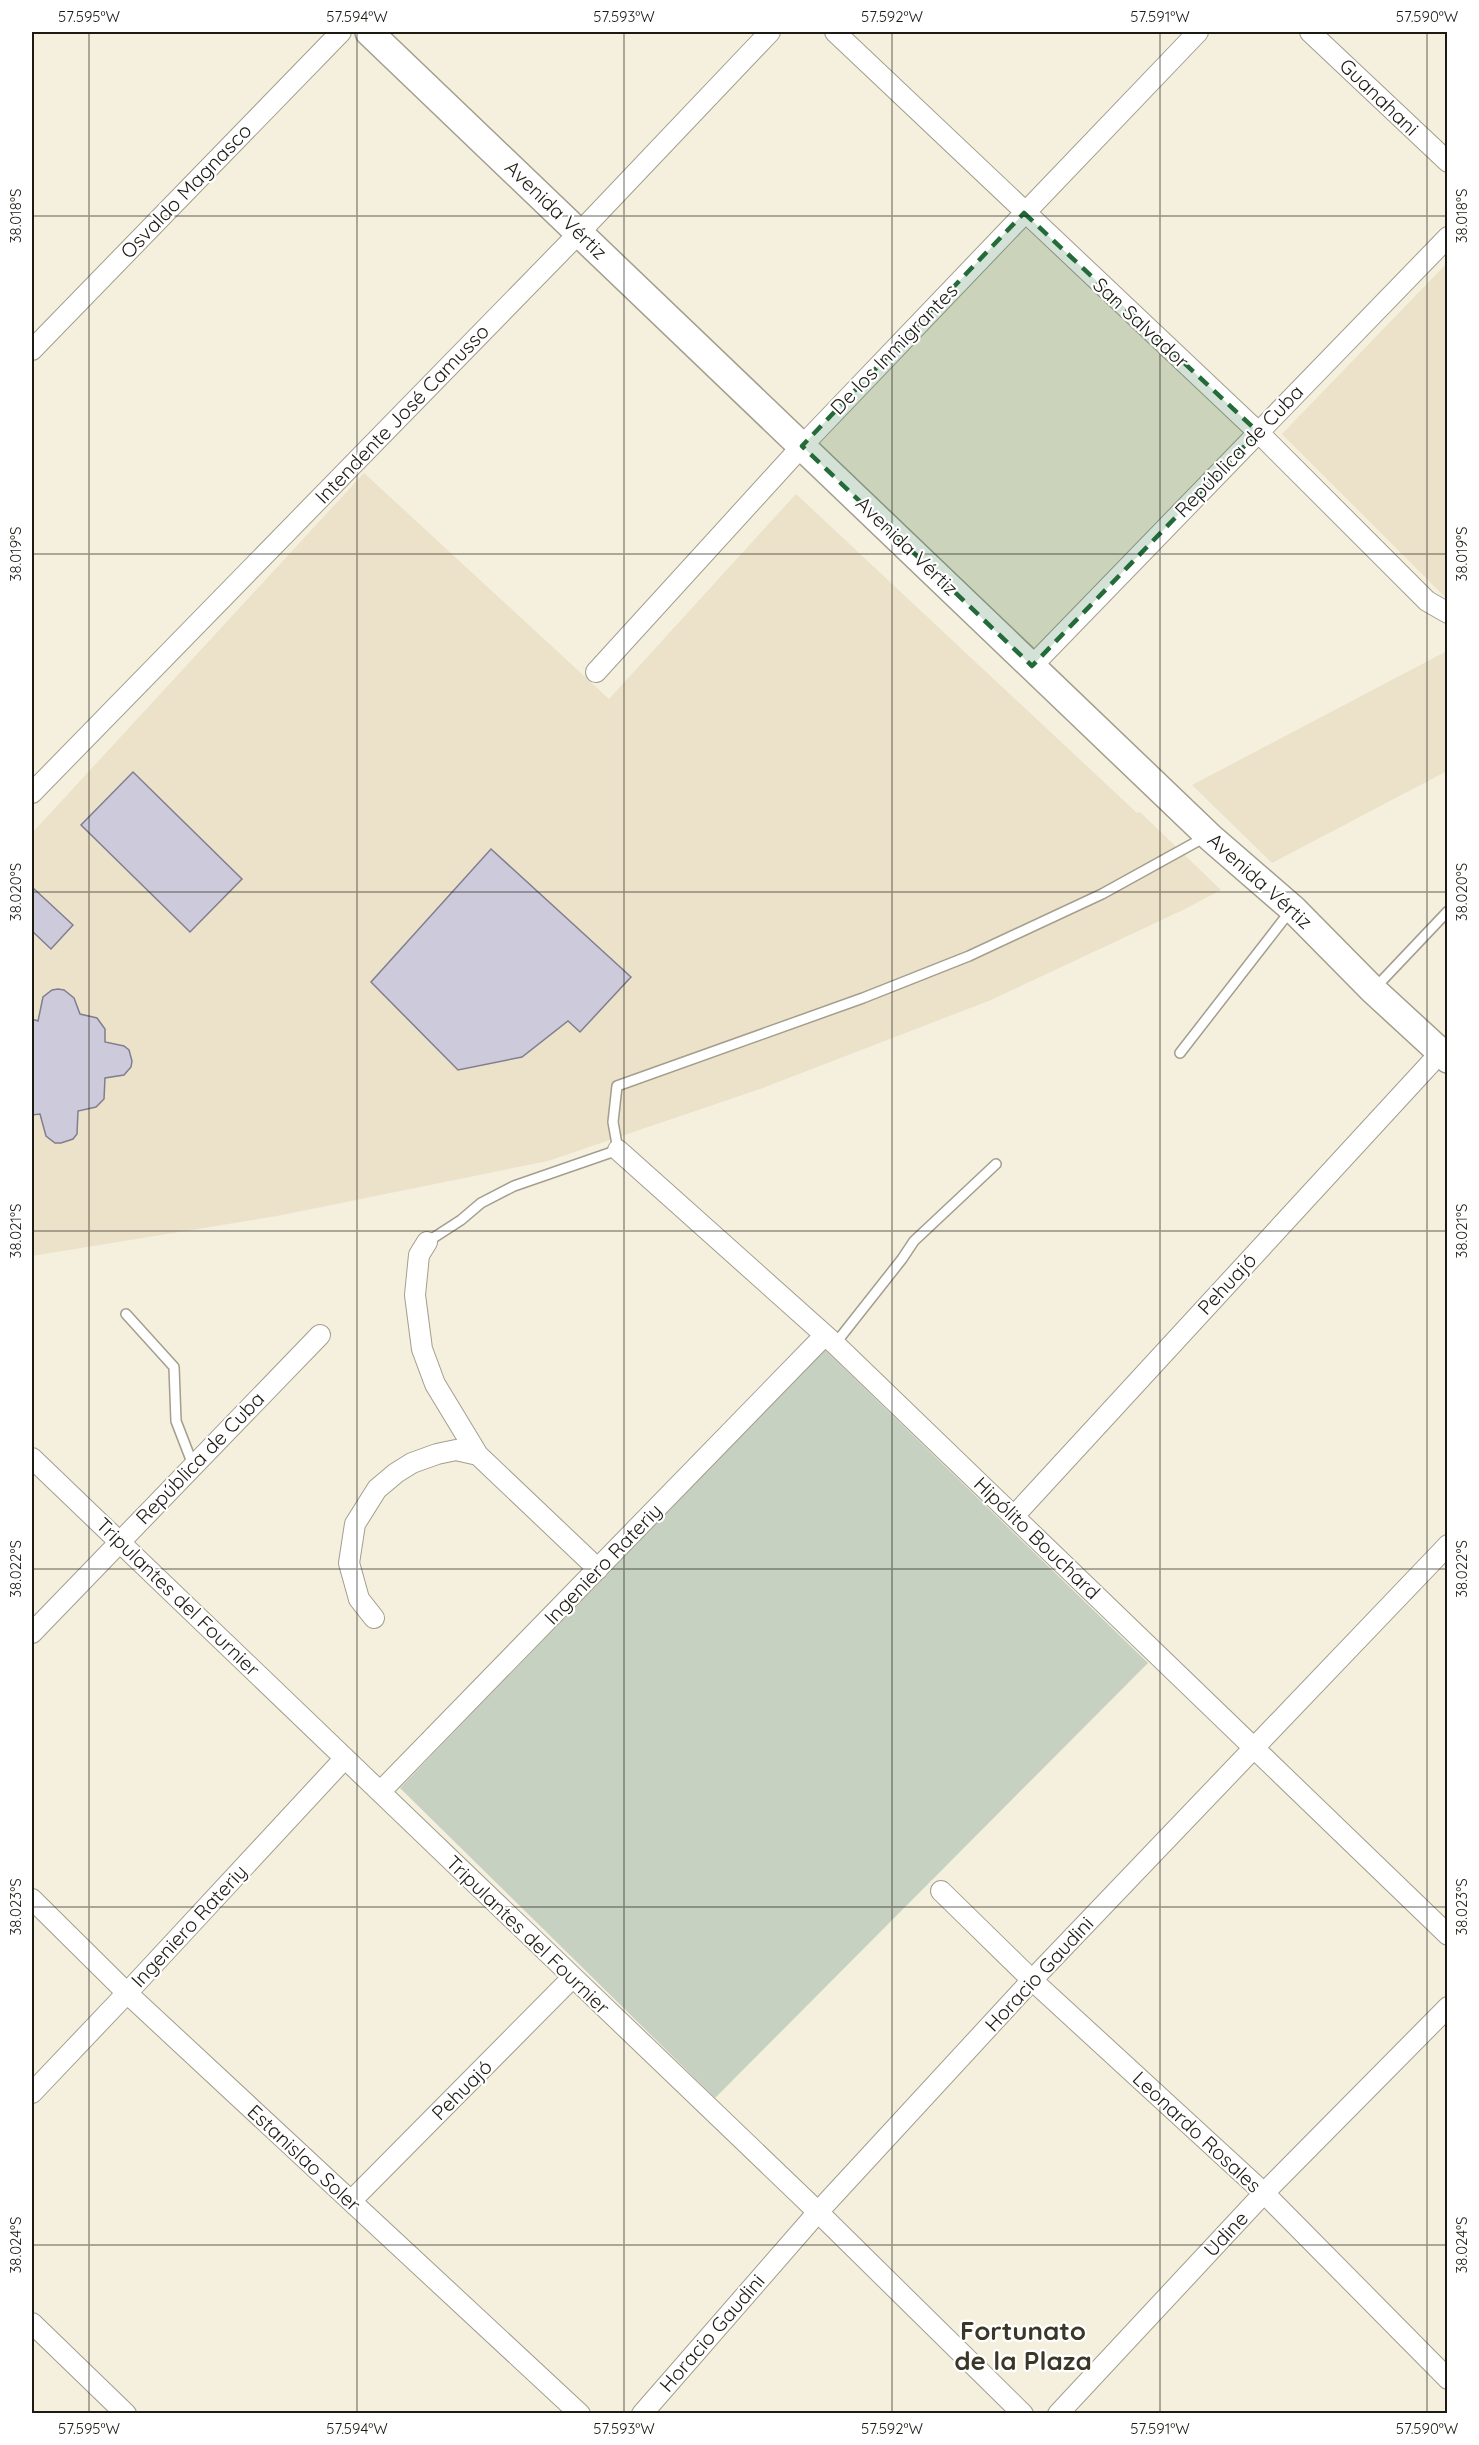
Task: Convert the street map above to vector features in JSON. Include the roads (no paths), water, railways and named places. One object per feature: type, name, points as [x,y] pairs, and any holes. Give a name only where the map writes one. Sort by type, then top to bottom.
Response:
[{"type":"street","name":"Osvaldo Magnasco","points":[[32,350],[341,32]]},
{"type":"street","name":"Avenida Vértiz","points":[[369,32],[1209,835],[1293,909],[1373,990],[1444,1056]]},
{"type":"street","name":"Intendente José Camusso","points":[[32,793],[579,233],[770,32]]},
{"type":"street","name":"San Salvador","points":[[835,32],[1258,432],[1427,601],[1448,613]]},
{"type":"street","name":"De los Inmigrantes","points":[[596,672],[802,446],[1198,32]]},
{"type":"street","name":"Guanahani","points":[[1310,32],[1448,162]]},
{"type":"street","name":"República de Cuba","points":[[1032,666],[1448,237]]},
{"type":"street","name":"Pehuajó","points":[[1014,1516],[1444,1056]]},
{"type":"street","name":"Hipólito Bouchard","points":[[618,1150],[830,1339],[1448,1935]]},
{"type":"street","points":[[428,1242],[419,1255],[415,1284],[422,1349],[435,1384],[478,1455],[598,1569]]},
{"type":"street","name":"República de Cuba","points":[[32,1633],[320,1335]]},
{"type":"street","name":"Ingeniero Rateriy","points":[[381,1791],[598,1569],[830,1339]]},
{"type":"street","points":[[374,1618],[359,1599],[349,1563],[355,1524],[377,1489],[412,1463],[437,1454],[456,1450],[478,1455]]},
{"type":"street","name":"Tripulantes del Fournier","points":[[32,1458],[818,2212],[1023,2414]]},
{"type":"street","name":"Horacio Gaudini","points":[[642,2414],[818,2212],[1032,1980],[1448,1545]]},
{"type":"street","name":"Ingeniero Rateriy","points":[[32,2093],[345,1758]]},
{"type":"street","name":"Leonardo Rosales","points":[[941,1891],[1032,1980],[1264,2193],[1448,2379]]},
{"type":"street","name":"Estanislao Soler","points":[[32,1899],[127,1993],[580,2414]]},
{"type":"street","name":"Pehuajó","points":[[351,2201],[572,1978]]},
{"type":"street","name":"Udine","points":[[1058,2414],[1264,2193],[1448,2007]]},
{"type":"street","points":[[32,2323],[126,2414]]},
{"type":"lane","points":[[428,1242],[461,1220],[481,1203],[514,1186],[618,1150],[613,1122],[617,1086],[863,998],[969,956],[1102,894],[1209,835]]},
{"type":"lane","points":[[1180,1053],[1293,909]]},
{"type":"lane","points":[[1373,990],[1448,911]]},
{"type":"lane","points":[[830,1339],[914,1241],[996,1164]]},
{"type":"lane","points":[[126,1314],[174,1367],[176,1421],[193,1465]]},
{"type":"district","name":"Fortunato de la Plaza","points":[[1023,2346]]}]
